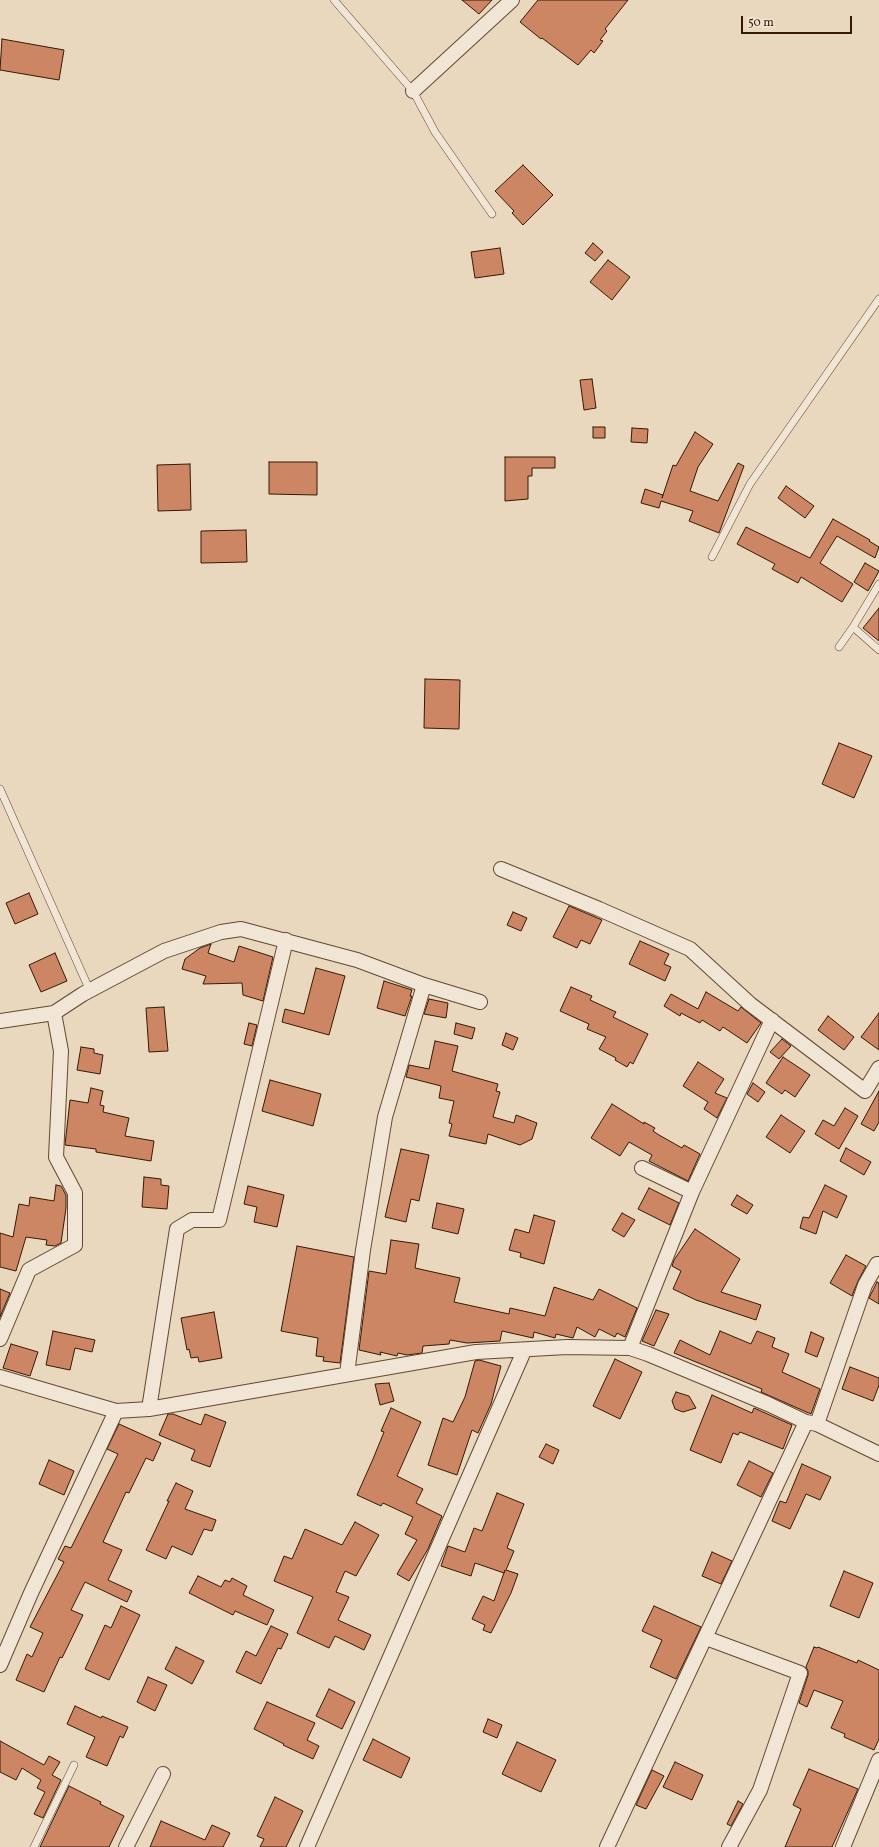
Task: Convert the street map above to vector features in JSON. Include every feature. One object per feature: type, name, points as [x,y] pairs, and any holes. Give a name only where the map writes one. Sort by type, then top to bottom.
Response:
[{"type":"street","points":[[413,91],[512,0]]},
{"type":"street","points":[[501,869],[690,949],[750,1004],[865,1090],[879,1068]]},
{"type":"street","points":[[0,1021],[54,1013],[90,991],[164,951],[220,932],[241,930],[286,940],[357,960],[424,985],[480,1002]]},
{"type":"street","points":[[149,1409],[177,1229],[192,1220],[219,1220],[286,940]]},
{"type":"street","points":[[347,1374],[363,1250],[385,1117],[424,985]]},
{"type":"street","points":[[0,1339],[29,1270],[75,1244],[75,1194],[56,1157],[61,1051],[54,1013]]},
{"type":"street","points":[[630,1348],[692,1192],[772,1020]]},
{"type":"street","points":[[642,1168],[692,1192]]},
{"type":"street","points":[[607,1847],[706,1638],[812,1423],[865,1285],[877,1264],[879,1264]]},
{"type":"street","points":[[0,1377],[116,1411],[149,1409],[476,1352],[567,1348],[630,1348],[648,1354],[768,1404],[879,1454]]},
{"type":"street","points":[[307,1847],[524,1351]]},
{"type":"street","points":[[0,1665],[30,1593],[116,1411]]},
{"type":"street","points":[[706,1638],[800,1673],[760,1790],[729,1847]]},
{"type":"street","points":[[843,1847],[879,1760]]},
{"type":"street","points":[[126,1847],[163,1774]]},
{"type":"lane","points":[[334,0],[413,91],[435,132],[492,214]]},
{"type":"lane","points":[[712,557],[750,484],[879,299]]},
{"type":"lane","points":[[839,647],[879,584]]},
{"type":"lane","points":[[853,627],[879,650]]},
{"type":"lane","points":[[0,789],[90,991]]},
{"type":"lane","points":[[34,1847],[74,1765]]},
{"type":"building","points":[[462,0],[492,0],[479,14]]},
{"type":"building","points":[[538,0],[628,0],[605,29],[607,31],[600,40],[603,41],[594,53],[591,50],[578,65],[520,22]]},
{"type":"building","points":[[2,39],[64,50],[59,80],[0,70]]},
{"type":"building","points":[[523,165],[553,195],[523,225],[512,213],[514,211],[495,191]]},
{"type":"building","points":[[593,243],[603,252],[595,261],[585,253]]},
{"type":"building","points":[[500,248],[504,274],[475,278],[471,252]]},
{"type":"building","points":[[608,260],[630,277],[612,300],[590,282]]},
{"type":"building","points":[[592,379],[596,408],[584,410],[580,380]]},
{"type":"building","points":[[593,427],[605,427],[605,438],[593,438]]},
{"type":"building","points":[[632,428],[648,429],[647,443],[631,442]]},
{"type":"building","points":[[695,432],[713,444],[698,467],[690,491],[718,501],[738,463],[744,466],[719,533],[689,521],[693,511],[661,501],[659,508],[641,503],[645,489],[663,495],[673,465],[676,466]]},
{"type":"building","points":[[505,457],[555,457],[555,468],[532,468],[532,476],[528,476],[528,499],[505,501]]},
{"type":"building","points":[[269,462],[317,462],[317,495],[269,494]]},
{"type":"building","points":[[190,464],[191,510],[158,511],[157,465]]},
{"type":"building","points":[[786,486],[814,506],[805,518],[778,498]]},
{"type":"building","points":[[833,519],[870,540],[869,541],[879,547],[875,558],[837,536],[820,563],[853,584],[842,602],[801,577],[798,583],[772,569],[775,564],[737,544],[746,527],[810,558]]},
{"type":"building","points":[[246,530],[247,562],[201,563],[201,531]]},
{"type":"building","points":[[865,563],[879,571],[868,591],[854,582]]},
{"type":"building","points":[[879,608],[879,641],[863,628]]},
{"type":"building","points":[[425,679],[460,680],[459,729],[424,728]]},
{"type":"building","points":[[839,743],[872,756],[854,798],[822,784]]},
{"type":"building","points":[[29,893],[38,914],[15,924],[6,903]]},
{"type":"building","points":[[569,906],[602,920],[590,944],[581,940],[577,948],[553,937]]},
{"type":"building","points":[[513,912],[527,918],[521,931],[507,925]]},
{"type":"building","points":[[640,941],[669,954],[664,964],[671,967],[665,981],[629,964]]},
{"type":"building","points":[[211,944],[208,953],[234,962],[239,946],[273,957],[263,1001],[243,995],[242,983],[203,984],[206,976],[182,969],[185,959],[200,948]]},
{"type":"building","points":[[55,953],[67,981],[41,992],[29,965]]},
{"type":"building","points":[[316,968],[345,976],[329,1035],[282,1022],[285,1009],[304,1014]]},
{"type":"building","points":[[384,981],[412,990],[410,996],[412,996],[405,1016],[377,1008]]},
{"type":"building","points":[[571,987],[592,996],[590,1000],[616,1012],[613,1017],[648,1034],[633,1064],[630,1062],[627,1067],[615,1060],[616,1058],[599,1049],[606,1037],[587,1029],[589,1024],[560,1011]]},
{"type":"building","points":[[706,992],[738,1011],[741,1007],[761,1023],[747,1043],[723,1027],[720,1031],[702,1020],[700,1023],[681,1013],[680,1016],[664,1006],[671,994],[698,1009]]},
{"type":"building","points":[[429,999],[448,1003],[446,1018],[424,1014]]},
{"type":"building","points":[[164,1007],[168,1051],[149,1052],[146,1008]]},
{"type":"building","points":[[879,1013],[879,1050],[861,1037]]},
{"type":"building","points":[[828,1016],[854,1037],[844,1050],[818,1030]]},
{"type":"building","points":[[249,1023],[257,1025],[252,1046],[244,1044]]},
{"type":"building","points":[[456,1023],[475,1028],[472,1039],[454,1034]]},
{"type":"building","points":[[506,1033],[518,1038],[513,1050],[502,1045]]},
{"type":"building","points":[[782,1039],[791,1046],[779,1059],[770,1052]]},
{"type":"building","points":[[435,1041],[458,1046],[452,1071],[498,1084],[496,1091],[500,1092],[493,1117],[514,1123],[516,1115],[537,1123],[532,1139],[520,1145],[488,1134],[486,1144],[449,1136],[452,1124],[449,1123],[454,1101],[439,1098],[441,1086],[406,1077],[409,1065],[429,1069]]},
{"type":"building","points":[[81,1047],[94,1049],[94,1053],[103,1055],[100,1074],[77,1070]]},
{"type":"building","points":[[783,1057],[810,1075],[795,1097],[785,1090],[782,1094],[766,1083]]},
{"type":"building","points":[[698,1062],[724,1079],[715,1093],[727,1098],[717,1118],[704,1109],[708,1102],[683,1086]]},
{"type":"building","points":[[270,1080],[321,1094],[313,1126],[262,1111]]},
{"type":"building","points":[[753,1083],[765,1092],[758,1102],[747,1094]]},
{"type":"building","points":[[91,1088],[103,1091],[100,1105],[104,1106],[103,1112],[129,1118],[125,1136],[154,1141],[151,1161],[96,1152],[96,1149],[65,1145],[70,1100],[88,1103]]},
{"type":"building","points":[[879,1091],[879,1122],[874,1131],[861,1124]]},
{"type":"building","points":[[612,1104],[644,1124],[644,1122],[655,1128],[653,1131],[659,1135],[682,1148],[684,1145],[700,1154],[688,1181],[649,1161],[652,1155],[629,1142],[620,1156],[591,1138]]},
{"type":"building","points":[[845,1108],[858,1116],[839,1149],[815,1134],[823,1120],[834,1126]]},
{"type":"building","points":[[781,1115],[805,1131],[790,1153],[766,1137]]},
{"type":"building","points":[[846,1148],[871,1162],[864,1175],[840,1161]]},
{"type":"building","points":[[401,1149],[429,1155],[419,1201],[411,1199],[406,1222],[385,1217]]},
{"type":"building","points":[[144,1177],[161,1179],[161,1185],[169,1186],[167,1209],[142,1207]]},
{"type":"building","points":[[56,1185],[61,1186],[66,1195],[66,1208],[61,1243],[55,1246],[46,1245],[47,1240],[26,1237],[16,1271],[0,1267],[0,1233],[13,1237],[19,1204],[29,1206],[30,1197],[54,1201]]},
{"type":"building","points":[[825,1185],[847,1196],[837,1218],[823,1211],[816,1234],[800,1228],[803,1217],[809,1218]]},
{"type":"building","points":[[248,1186],[284,1195],[277,1227],[254,1222],[257,1207],[244,1204]]},
{"type":"building","points":[[649,1188],[679,1203],[670,1225],[638,1209]]},
{"type":"building","points":[[737,1195],[753,1205],[747,1214],[731,1205]]},
{"type":"building","points":[[437,1203],[464,1209],[458,1234],[432,1228]]},
{"type":"building","points":[[622,1213],[635,1220],[624,1237],[612,1230]]},
{"type":"building","points":[[534,1215],[555,1221],[544,1264],[520,1257],[521,1253],[509,1250],[515,1229],[529,1233]]},
{"type":"building","points":[[695,1229],[740,1259],[721,1292],[761,1305],[756,1320],[696,1300],[673,1289],[681,1271],[672,1266],[674,1260]]},
{"type":"building","points":[[391,1240],[419,1244],[415,1268],[460,1278],[454,1302],[509,1314],[510,1308],[545,1316],[554,1287],[593,1300],[599,1289],[637,1308],[625,1337],[617,1333],[615,1337],[599,1329],[595,1337],[577,1327],[573,1338],[556,1334],[555,1338],[534,1332],[533,1338],[502,1331],[500,1341],[467,1343],[450,1340],[449,1344],[423,1346],[422,1353],[407,1355],[398,1353],[397,1356],[380,1352],[381,1355],[359,1350],[369,1271],[386,1274]]},
{"type":"building","points":[[297,1246],[354,1257],[340,1363],[323,1361],[324,1357],[316,1356],[318,1338],[281,1331]]},
{"type":"building","points":[[846,1255],[866,1266],[852,1296],[830,1283]]},
{"type":"building","points":[[877,1282],[879,1283],[879,1304],[869,1298]]},
{"type":"building","points":[[0,1289],[10,1293],[0,1317]]},
{"type":"building","points":[[656,1310],[669,1314],[654,1346],[642,1341]]},
{"type":"building","points":[[214,1312],[222,1358],[199,1362],[198,1357],[191,1358],[189,1349],[187,1350],[181,1318]]},
{"type":"building","points":[[53,1331],[95,1340],[92,1352],[75,1348],[70,1370],[46,1365]]},
{"type":"building","points":[[720,1331],[751,1344],[757,1331],[775,1338],[772,1347],[789,1354],[782,1372],[820,1389],[811,1414],[761,1392],[762,1389],[674,1353],[680,1340],[710,1355]]},
{"type":"building","points":[[811,1332],[824,1338],[817,1357],[805,1352]]},
{"type":"building","points":[[11,1344],[38,1352],[30,1376],[3,1368]]},
{"type":"building","points":[[615,1359],[642,1372],[620,1419],[593,1406]]},
{"type":"building","points":[[479,1360],[501,1366],[491,1404],[478,1433],[472,1430],[457,1475],[428,1465],[443,1418],[453,1422],[465,1397],[475,1361]]},
{"type":"building","points":[[850,1367],[879,1378],[879,1385],[873,1401],[842,1389]]},
{"type":"building","points":[[389,1383],[394,1401],[380,1405],[375,1384]]},
{"type":"building","points":[[676,1392],[689,1396],[696,1408],[683,1412],[675,1409],[672,1401]]},
{"type":"building","points":[[712,1395],[752,1413],[754,1408],[792,1425],[783,1449],[740,1432],[738,1435],[733,1433],[721,1463],[690,1450]]},
{"type":"building","points":[[391,1408],[421,1422],[397,1476],[423,1489],[416,1503],[442,1516],[428,1549],[409,1581],[397,1574],[417,1540],[405,1534],[413,1517],[383,1503],[381,1506],[357,1495],[384,1432],[381,1431]]},
{"type":"building","points":[[168,1414],[173,1414],[201,1425],[205,1414],[226,1422],[210,1467],[191,1460],[195,1450],[159,1435]]},
{"type":"building","points":[[119,1424],[161,1443],[153,1461],[146,1458],[129,1493],[126,1492],[103,1542],[122,1550],[108,1580],[132,1591],[127,1602],[85,1582],[71,1610],[83,1615],[62,1658],[60,1657],[44,1692],[16,1680],[27,1654],[32,1657],[43,1633],[30,1627],[64,1562],[58,1559],[65,1546],[71,1548],[118,1454],[107,1449]]},
{"type":"building","points":[[546,1444],[559,1450],[553,1464],[539,1457]]},
{"type":"building","points":[[49,1460],[74,1471],[64,1495],[39,1484]]},
{"type":"building","points":[[749,1461],[773,1473],[761,1497],[737,1485]]},
{"type":"building","points":[[802,1464],[831,1477],[820,1500],[806,1494],[790,1529],[772,1521],[780,1501],[786,1503]]},
{"type":"building","points":[[176,1483],[193,1491],[185,1509],[216,1520],[212,1531],[204,1529],[192,1555],[172,1546],[166,1559],[146,1550]]},
{"type":"building","points":[[497,1493],[524,1504],[507,1548],[514,1551],[506,1570],[518,1574],[511,1593],[491,1633],[483,1630],[485,1625],[472,1619],[483,1596],[494,1601],[504,1573],[475,1563],[471,1576],[441,1566],[448,1546],[465,1552],[474,1528],[482,1531]]},
{"type":"building","points":[[355,1522],[379,1535],[356,1576],[345,1571],[336,1592],[349,1597],[338,1620],[371,1635],[364,1650],[335,1636],[329,1648],[297,1633],[313,1597],[274,1581],[284,1556],[292,1559],[305,1529],[342,1545]]},
{"type":"building","points":[[712,1552],[732,1561],[721,1584],[702,1576]]},
{"type":"building","points":[[844,1571],[873,1583],[859,1618],[830,1606]]},
{"type":"building","points":[[198,1576],[221,1587],[225,1580],[230,1582],[232,1578],[247,1586],[243,1595],[274,1610],[267,1625],[235,1611],[233,1615],[189,1593]]},
{"type":"building","points":[[121,1606],[140,1615],[109,1680],[85,1669],[105,1625],[111,1628]]},
{"type":"building","points":[[654,1606],[701,1627],[676,1679],[650,1667],[662,1640],[642,1631]]},
{"type":"building","points":[[271,1626],[288,1634],[281,1649],[278,1648],[261,1684],[236,1672],[246,1651],[256,1656]]},
{"type":"building","points":[[176,1647],[204,1661],[192,1684],[165,1669]]},
{"type":"building","points":[[814,1647],[818,1647],[857,1663],[858,1660],[879,1670],[879,1739],[874,1750],[844,1737],[845,1734],[831,1728],[843,1701],[814,1690],[807,1707],[799,1703],[808,1675],[806,1667]]},
{"type":"building","points":[[148,1677],[167,1685],[155,1711],[137,1702]]},
{"type":"building","points":[[329,1689],[355,1702],[342,1729],[316,1716]]},
{"type":"building","points":[[267,1702],[315,1723],[307,1740],[319,1746],[313,1759],[254,1729]]},
{"type":"building","points":[[75,1706],[101,1718],[102,1716],[128,1727],[123,1738],[120,1736],[107,1766],[86,1757],[95,1737],[67,1724]]},
{"type":"building","points":[[488,1719],[502,1725],[497,1738],[483,1732]]},
{"type":"building","points":[[373,1739],[410,1758],[401,1778],[363,1760]]},
{"type":"building","points":[[0,1741],[44,1765],[49,1756],[60,1762],[52,1775],[61,1780],[43,1818],[34,1814],[45,1792],[37,1788],[41,1780],[22,1768],[16,1780],[0,1772]]},
{"type":"building","points":[[517,1742],[556,1760],[541,1792],[502,1774]]},
{"type":"building","points":[[675,1762],[703,1775],[692,1800],[663,1787]]},
{"type":"building","points":[[809,1769],[858,1789],[832,1847],[785,1847],[801,1809],[793,1805]]},
{"type":"building","points":[[652,1770],[664,1776],[646,1809],[636,1805]]},
{"type":"building","points":[[69,1786],[101,1802],[100,1804],[124,1816],[109,1847],[40,1847]]},
{"type":"building","points":[[275,1797],[303,1811],[286,1847],[260,1847],[264,1839],[257,1836]]},
{"type":"building","points":[[738,1801],[743,1804],[731,1826],[727,1824]]},
{"type":"building","points":[[161,1821],[205,1840],[212,1825],[230,1833],[223,1847],[150,1847]]}]
